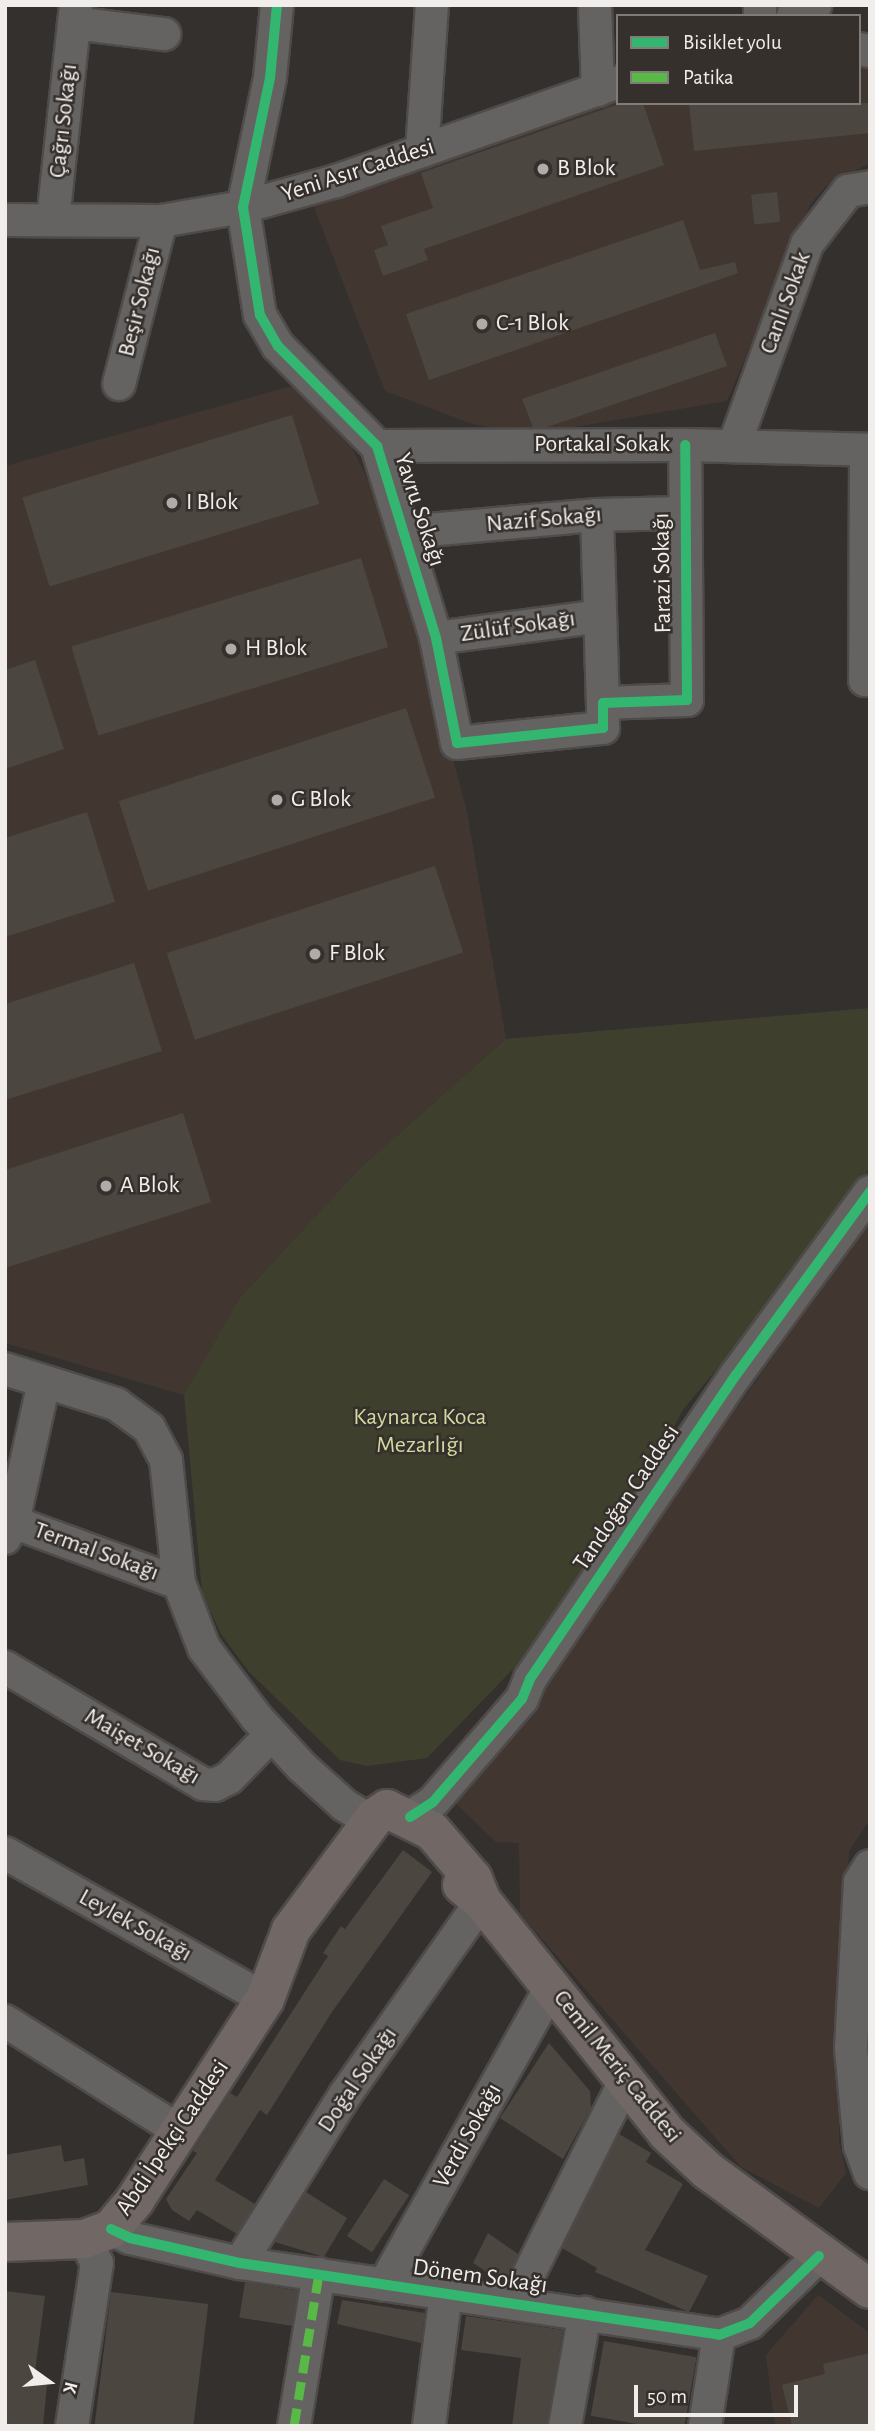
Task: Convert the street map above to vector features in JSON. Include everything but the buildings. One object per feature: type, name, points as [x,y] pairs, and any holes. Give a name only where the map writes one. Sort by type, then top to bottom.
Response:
[{"type":"main road","name":"Cemil Meriç Caddesi","points":[[391,1818],[482,1901],[625,2081],[686,2151],[819,2256],[870,2289]]},
{"type":"main road","name":"Abdi İpekçi Caddesi","points":[[97,2234],[178,2130],[265,1999],[286,1953],[291,1930],[391,1818]]},
{"type":"main road","points":[[5,2242],[97,2234]]},
{"type":"street","points":[[243,207],[270,78],[277,5]]},
{"type":"street","points":[[422,151],[432,5]]},
{"type":"street","points":[[595,5],[608,86]]},
{"type":"street","points":[[797,14],[816,5]]},
{"type":"street","name":"Çağrı Sokağı","points":[[53,220],[75,14],[164,34]]},
{"type":"street","name":"Yeni Asır Caddesi","points":[[5,220],[161,221],[243,207],[422,151],[608,86]]},
{"type":"street","name":"Canlı Sokak","points":[[734,446],[807,244],[848,191],[870,187]]},
{"type":"street","name":"Yavru Sokağı","points":[[243,207],[260,315],[278,346],[377,446],[406,533],[436,638],[457,743],[603,728],[603,704]]},
{"type":"street","name":"Beşir Sokağı","points":[[119,384],[161,221]]},
{"type":"street","name":"Portakal Sokak","points":[[377,446],[685,445],[868,450]]},
{"type":"street","name":"Farazi Sokağı","points":[[603,704],[687,700],[682,513],[685,445]]},
{"type":"street","points":[[867,680],[868,450]]},
{"type":"street","name":"Nazif Sokağı","points":[[406,533],[597,515],[682,513]]},
{"type":"street","points":[[597,515],[603,704]]},
{"type":"street","name":"Zülüf Sokağı","points":[[436,638],[600,616]]},
{"type":"street","name":"Tandoğan Caddesi","points":[[391,1818],[509,1691],[530,1679],[736,1375],[870,1192]]},
{"type":"street","name":"Cemil Meriç Caddesi","points":[[5,1369],[116,1404],[149,1429],[166,1460],[179,1583],[198,1637],[219,1670],[271,1735],[333,1796],[391,1818]]},
{"type":"street","points":[[9,1530],[44,1382]]},
{"type":"street","name":"Termal Sokağı","points":[[9,1530],[179,1583]]},
{"type":"street","name":"Maişet Sokağı","points":[[5,1667],[204,1784],[215,1785],[229,1778],[271,1735]]},
{"type":"street","name":"Cemil Meriç Caddesi","points":[[219,1670],[334,1775],[391,1818]]},
{"type":"street","name":"Leylek Sokağı","points":[[5,1853],[265,1999]]},
{"type":"street","points":[[870,1866],[860,1882],[851,2048],[860,2146],[870,2174]]},
{"type":"street","name":"Doğal Sokağı","points":[[240,2263],[345,2095],[482,1901]]},
{"type":"street","name":"Verdi Sokağı","points":[[384,2285],[551,1987]]},
{"type":"street","points":[[5,2021],[178,2130]]},
{"type":"street","points":[[515,2302],[625,2081]]},
{"type":"street","points":[[72,2426],[97,2263],[97,2234]]},
{"type":"street","name":"Dönem Sokağı","points":[[97,2234],[130,2238],[240,2263],[515,2302],[719,2335]]},
{"type":"street","points":[[705,2426],[719,2335],[750,2323],[819,2256]]},
{"type":"street","points":[[293,2426],[318,2274]]},
{"type":"street","points":[[429,2426],[446,2293]]},
{"type":"street","points":[[565,2426],[585,2313]]},
{"type":"shaded area","points":[[861,56],[870,58],[870,163],[825,187],[810,205],[727,401],[533,434],[472,424],[385,391],[310,197],[616,94],[616,105],[861,105]]},
{"type":"shaded area","points":[[299,384],[345,433],[391,527],[467,812],[506,1039],[359,1169],[239,1299],[184,1395],[5,1343],[5,466]]},
{"type":"shaded area","points":[[870,1222],[870,1819],[849,1851],[839,2140],[846,2173],[819,2208],[741,2167],[520,1914],[519,1843],[496,1842],[454,1802]]},
{"type":"shaded area","points":[[818,2295],[870,2333],[870,2426],[775,2426],[766,2355]]},
{"type":"green space","name":"Kaynarca Koca Mezarlığı","points":[[870,1008],[870,1168],[785,1287],[682,1411],[624,1528],[586,1583],[517,1665],[427,1758],[367,1766],[340,1760],[249,1672],[221,1634],[202,1593],[184,1395],[239,1299],[359,1169],[506,1039]]},
{"type":"marked path","points":[[294,2426],[319,2274]]},
{"type":"cycle path","points":[[277,5],[270,78],[243,207],[260,315],[278,346],[377,446],[436,638],[457,743],[603,728],[603,703],[687,700],[685,445]]},
{"type":"cycle path","points":[[410,1817],[433,1802],[522,1699],[530,1679],[736,1375],[870,1192]]},
{"type":"cycle path","points":[[111,2229],[130,2238],[240,2263],[719,2335],[750,2323],[819,2256]]},
{"type":"place","name":"B Blok","points":[[543,169]]},
{"type":"place","name":"C-1 Blok","points":[[482,324]]},
{"type":"place","name":"I Blok","points":[[172,503]]},
{"type":"place","name":"H Blok","points":[[231,649]]},
{"type":"place","name":"G Blok","points":[[277,800]]},
{"type":"place","name":"F Blok","points":[[315,954]]},
{"type":"place","name":"A Blok","points":[[106,1186]]}]
